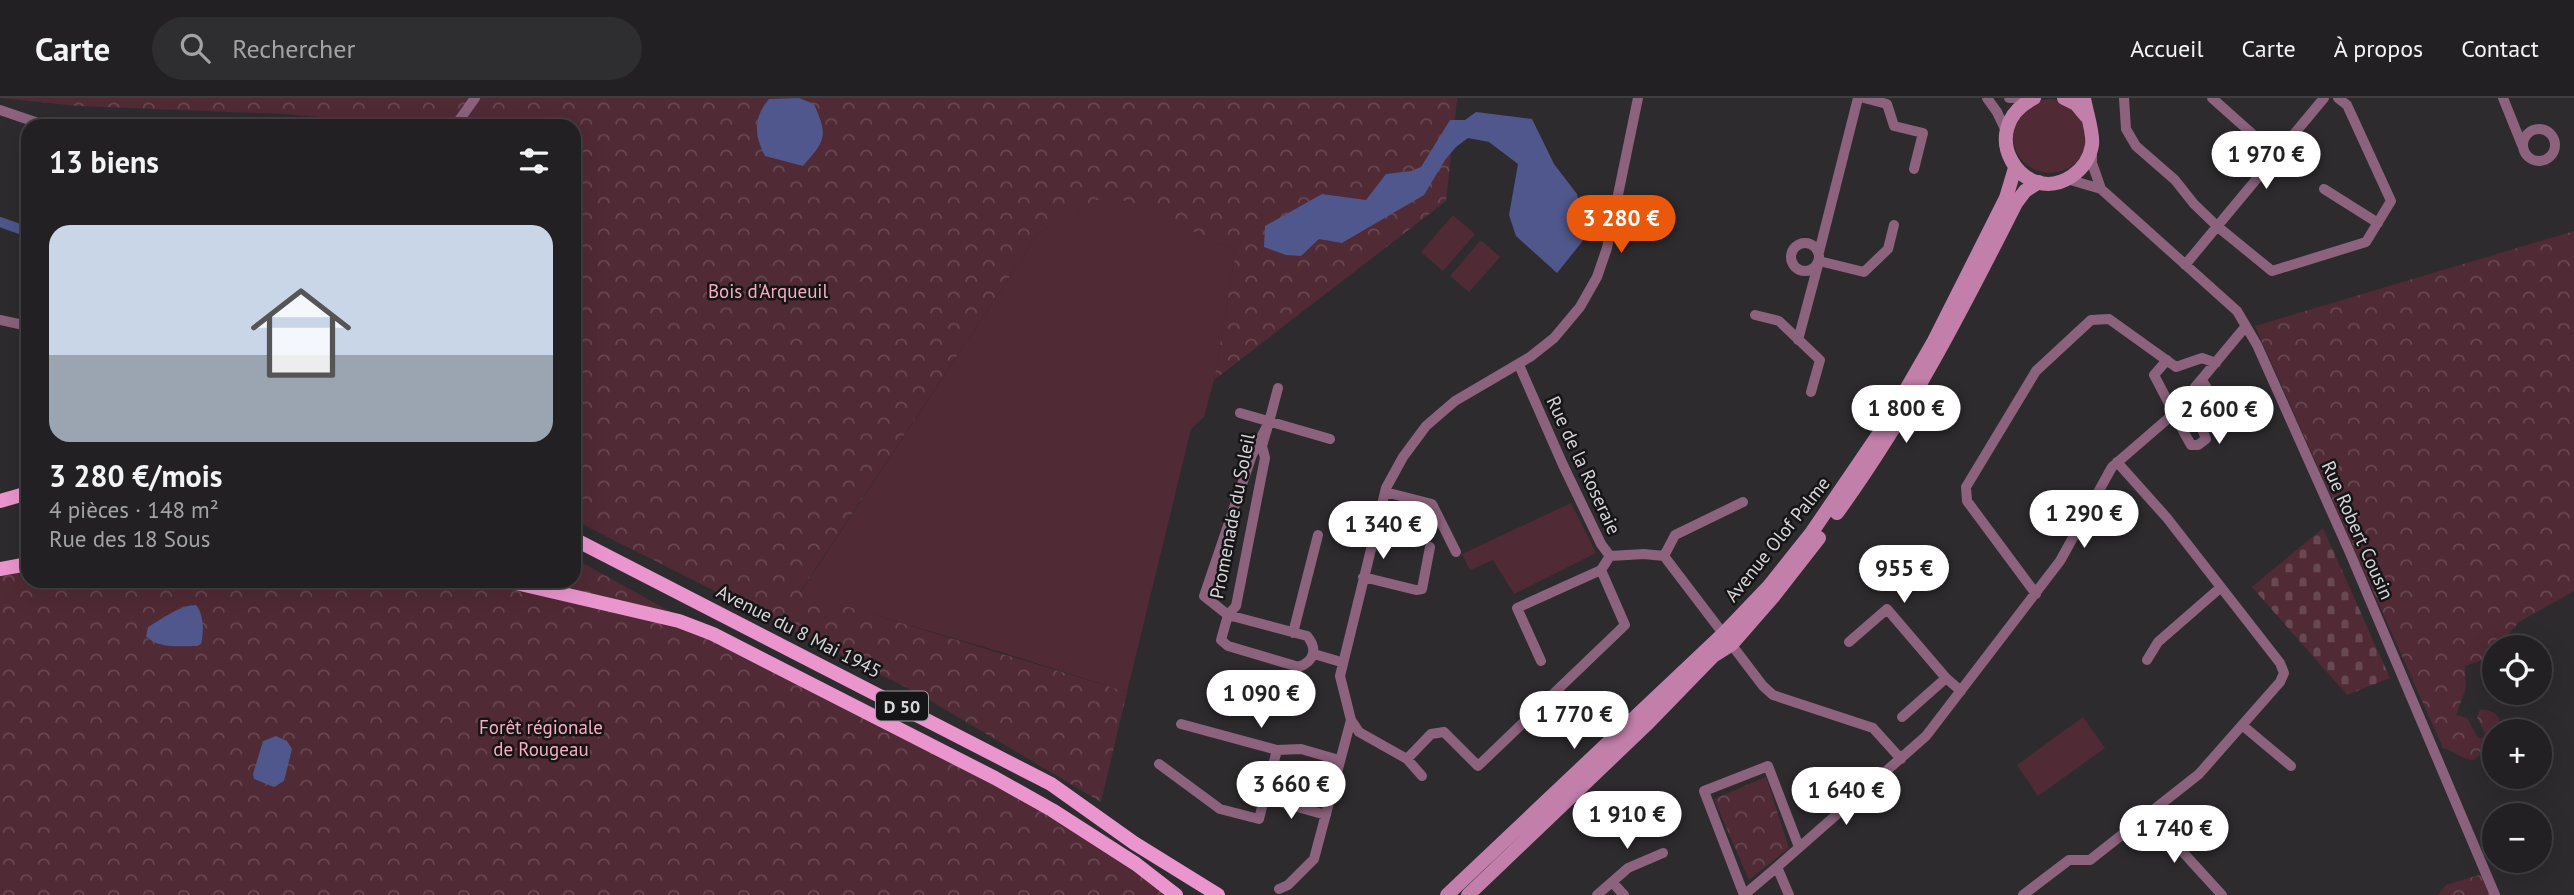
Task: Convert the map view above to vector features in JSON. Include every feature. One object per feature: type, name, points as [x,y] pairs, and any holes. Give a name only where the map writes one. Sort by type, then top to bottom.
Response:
[{"type":"main road","points":[[2034,98],[2014,113],[2006,131],[2008,155],[2015,168],[2026,177],[2053,183],[2067,179],[2078,171],[2088,159],[2092,145],[2092,130],[2086,116],[2076,104],[2064,98]]},
{"type":"main road","points":[[2084,98],[2086,116]]},
{"type":"main road","name":"Avenue Olof Palme","points":[[1468,895],[1653,718],[1713,656],[1812,532],[1889,419],[1934,341],[2006,198],[2015,168]]},
{"type":"main road","name":"Avenue Olof Palme","points":[[1447,895],[1728,638],[1796,569],[1872,465],[1940,352],[2016,202],[2025,191],[2039,182]]},
{"type":"main road","points":[[0,501],[21,495]]},
{"type":"main road","name":"Avenue du 8 Mai 1945","points":[[581,543],[1051,784],[1134,843],[1218,895]]},
{"type":"main road","points":[[0,569],[21,565]]},
{"type":"main road","name":"D 50","points":[[538,588],[679,621],[713,634],[1041,803],[1136,864],[1176,895]]},
{"type":"street","points":[[460,119],[475,98]]},
{"type":"street","points":[[1422,776],[1407,759],[1359,732],[1351,720],[1340,676],[1385,492],[1403,457],[1426,426],[1455,401],[1519,365],[1565,327],[1580,307],[1597,277],[1607,248],[1638,98]]},
{"type":"street","points":[[1798,340],[1858,98]]},
{"type":"street","points":[[1864,98],[1887,104],[1894,126],[1923,133],[1914,169]]},
{"type":"street","points":[[1987,98],[2006,131]]},
{"type":"street","points":[[2009,98],[2026,98]]},
{"type":"street","points":[[2124,98],[2126,129],[2136,146],[2175,180],[2194,204],[2218,227],[2272,271],[2366,242],[2391,201],[2347,106],[2338,98]]},
{"type":"street","points":[[2212,98],[2276,155]]},
{"type":"street","points":[[2185,265],[2323,98]]},
{"type":"street","points":[[2502,98],[2523,146]]},
{"type":"street","points":[[0,110],[26,119]]},
{"type":"street","points":[[2092,145],[2092,163],[2101,189]]},
{"type":"street","name":"Rue Robert Cousin","points":[[2067,179],[2101,189],[2237,311],[2246,326],[2350,553],[2495,895]]},
{"type":"street","points":[[2324,188],[2378,223]]},
{"type":"street","points":[[1819,259],[1864,272],[1888,249],[1894,225]]},
{"type":"street","points":[[1755,315],[1779,321],[1820,360],[1811,392]]},
{"type":"street","points":[[2036,594],[1967,500],[1966,487],[2036,371],[2091,320],[2109,319],[2176,367],[2202,358],[2216,363]]},
{"type":"street","points":[[0,320],[21,327]]},
{"type":"street","points":[[1800,847],[1768,766],[1704,790],[1744,895],[1777,867],[1800,847],[1901,759],[1926,736],[2060,561],[2117,462],[2173,415],[2246,326]]},
{"type":"street","points":[[2167,360],[2154,375],[2173,415],[2191,444],[2198,445],[2206,439],[2202,429],[2214,400],[2202,380]]},
{"type":"street","name":"Rue de la Roseraie","points":[[1519,365],[1563,465],[1601,544],[1610,556],[1664,556]]},
{"type":"street","name":"Promenade du Soleil","points":[[1269,422],[1252,455],[1203,596],[1228,615],[1307,636],[1312,643],[1314,654],[1308,663],[1299,667],[1228,646],[1221,640],[1228,615],[1236,606],[1265,458],[1262,446],[1269,422],[1278,388]]},
{"type":"street","points":[[1240,413],[1330,439]]},
{"type":"street","points":[[2023,895],[2069,860],[2090,860],[2199,774],[2280,682],[2284,674],[2283,668],[2167,518],[2117,462]]},
{"type":"street","points":[[1385,492],[1432,504],[1456,552]]},
{"type":"street","points":[[1743,502],[1675,535],[1664,556],[1763,686],[1773,695],[1873,728],[1901,759]]},
{"type":"street","points":[[1293,633],[1318,535]]},
{"type":"street","points":[[1363,577],[1416,590],[1422,589],[1430,547]]},
{"type":"street","points":[[1541,661],[1517,608],[1601,570],[1610,556]]},
{"type":"street","points":[[1407,759],[1431,734],[1444,732],[1478,766],[1625,625],[1601,570]]},
{"type":"street","points":[[2147,660],[2158,642],[2220,588]]},
{"type":"street","points":[[1849,642],[1887,609],[1961,691]]},
{"type":"street","name":"Promenade du Soleil","points":[[1314,654],[1342,662]]},
{"type":"street","points":[[1902,717],[1947,678]]},
{"type":"street","points":[[1279,889],[1288,886],[1314,859],[1351,720]]},
{"type":"street","points":[[1181,724],[1278,750],[1301,749],[1339,760]]},
{"type":"street","points":[[2242,725],[2291,766]]},
{"type":"street","points":[[1159,765],[1220,809],[1259,819],[1278,750]]},
{"type":"street","points":[[1265,798],[1325,815]]},
{"type":"street","points":[[2150,815],[2222,895]]},
{"type":"street","points":[[1597,895],[1628,867],[1663,853]]},
{"type":"street","points":[[1777,867],[1789,895]]},
{"type":"street","points":[[1612,882],[1624,895]]},
{"type":"green space","name":"Bois d'Arqueuil","points":[[0,98],[1457,98],[1446,201],[1214,380],[1236,251],[1109,194],[1039,232],[800,592],[1127,692],[1101,802],[921,695],[581,524],[581,119],[340,119],[284,114],[78,106]]},
{"type":"green space","points":[[2050,99],[2064,102],[2076,110],[2084,122],[2087,136],[2084,150],[2076,162],[2064,170],[2050,173],[2036,170],[2024,162],[2016,150],[2013,136],[2016,122],[2024,110],[2036,102]]},
{"type":"green space","points":[[1109,193],[1236,251],[1214,380],[1204,417],[1191,429],[1127,692],[800,593],[1039,232]]},
{"type":"green space","points":[[1453,215],[1475,234],[1443,271],[1421,252]]},
{"type":"green space","points":[[2574,231],[2574,591],[2519,622],[2508,635],[2482,635],[2482,660],[2465,666],[2466,688],[2456,715],[2467,718],[2478,738],[2482,738],[2482,753],[2474,760],[2443,748],[2255,326]]},
{"type":"green space","points":[[1481,240],[1500,257],[1469,292],[1450,276]]},
{"type":"green space","points":[[1571,503],[1596,553],[1514,594],[1493,560],[1470,570],[1462,554]]},
{"type":"green space","points":[[2323,528],[2390,678],[2347,695],[2252,587]]},
{"type":"green space","name":"Forêt régionale de Rougeau","points":[[581,562],[807,688],[1051,815],[1170,895],[0,895],[0,576],[21,573],[21,588],[581,588]],"holes":[[[183,606],[150,641],[146,632]]]},
{"type":"green space","points":[[2480,710],[2493,712],[2498,719],[2482,719],[2482,727],[2477,717]]},
{"type":"green space","points":[[2083,717],[2105,748],[2038,796],[2017,765]]},
{"type":"green space","points":[[1766,777],[1789,848],[1749,880],[1714,799]]},
{"type":"green space","points":[[2479,875],[2486,878],[2493,895],[2438,895],[2446,885]]},
{"type":"water","points":[[799,98],[814,104],[823,131],[816,150],[803,166],[765,156],[757,133],[760,113],[769,99]]},
{"type":"water","points":[[1476,112],[1532,119],[1554,164],[1577,194],[1586,237],[1557,273],[1516,236],[1509,215],[1518,164],[1489,142],[1468,138],[1445,160],[1424,195],[1342,243],[1319,239],[1301,256],[1286,255],[1264,247],[1265,226],[1322,194],[1366,200],[1386,174],[1421,167],[1450,120],[1465,120]]},
{"type":"water","points":[[196,605],[203,624],[201,644],[163,645],[146,636],[148,627],[177,610]]},
{"type":"water","points":[[276,736],[287,741],[292,749],[284,781],[274,787],[254,779],[253,774],[263,741]]},
{"type":"waterway","points":[[0,222],[21,230]]}]
